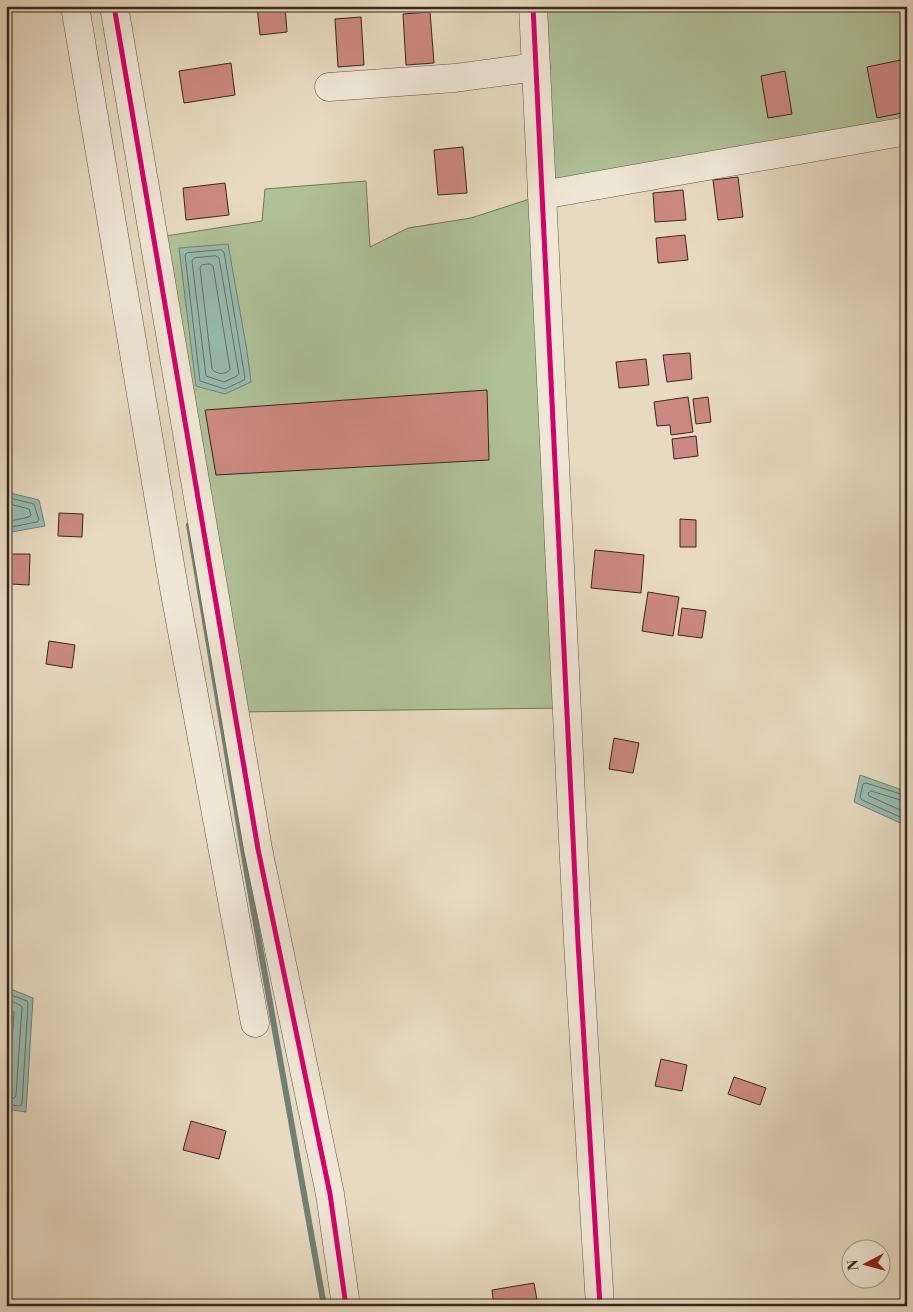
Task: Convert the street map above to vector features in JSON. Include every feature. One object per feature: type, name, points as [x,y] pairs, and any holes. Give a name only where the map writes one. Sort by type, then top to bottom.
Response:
[{"type":"street","points":[[75,6],[172,578],[255,1023]]},
{"type":"street","points":[[114,6],[258,849],[330,1194],[346,1306]]},
{"type":"street","points":[[533,6],[577,924],[600,1306]]},
{"type":"street","points":[[329,87],[455,78],[536,67]]},
{"type":"street","points":[[542,195],[907,131]]},
{"type":"green space","points":[[533,6],[907,6],[907,131],[543,195],[567,708],[235,712],[153,238],[262,221],[265,189],[366,181],[370,247],[408,228],[471,218],[542,195]]},
{"type":"water","points":[[228,244],[251,382],[225,394],[196,386],[179,248]]},
{"type":"water","points":[[6,492],[39,500],[45,526],[6,533]]},
{"type":"water","points":[[860,775],[905,791],[907,790],[907,826],[854,802]]},
{"type":"water","points":[[6,987],[33,998],[26,1112],[6,1109]]},
{"type":"building","points":[[257,6],[285,6],[287,32],[260,35]]},
{"type":"building","points":[[596,6],[640,6],[640,8],[596,10]]},
{"type":"building","points":[[430,12],[434,63],[406,65],[403,14]]},
{"type":"building","points":[[361,17],[364,65],[338,67],[335,19]]},
{"type":"building","points":[[901,60],[907,92],[907,112],[877,118],[867,67]]},
{"type":"building","points":[[231,63],[235,95],[184,103],[179,71]]},
{"type":"building","points":[[785,71],[792,114],[768,118],[761,76]]},
{"type":"building","points":[[463,147],[467,193],[438,195],[434,150]]},
{"type":"building","points":[[738,177],[743,217],[718,220],[713,180]]},
{"type":"building","points":[[225,183],[229,215],[186,220],[183,188]]},
{"type":"building","points":[[683,190],[686,220],[655,222],[653,193]]},
{"type":"building","points":[[685,235],[688,260],[658,263],[656,238]]},
{"type":"building","points":[[690,353],[692,379],[667,382],[663,355]]},
{"type":"building","points":[[646,359],[649,385],[619,388],[616,362]]},
{"type":"building","points":[[487,390],[489,460],[216,475],[205,410]]},
{"type":"building","points":[[688,397],[693,432],[671,435],[670,425],[657,426],[654,402]]},
{"type":"building","points":[[708,397],[711,422],[696,424],[693,399]]},
{"type":"building","points":[[696,436],[698,456],[674,459],[672,439]]},
{"type":"building","points":[[59,513],[83,514],[82,537],[58,536]]},
{"type":"building","points":[[680,519],[696,520],[696,547],[680,547]]},
{"type":"building","points":[[595,550],[644,555],[641,593],[591,588]]},
{"type":"building","points":[[11,554],[30,554],[29,585],[10,584]]},
{"type":"building","points":[[648,592],[679,597],[673,636],[642,631]]},
{"type":"building","points":[[682,608],[706,611],[702,638],[678,635]]},
{"type":"building","points":[[49,641],[75,645],[72,668],[46,664]]},
{"type":"building","points":[[614,738],[639,743],[633,773],[609,769]]},
{"type":"building","points":[[661,1059],[687,1065],[682,1091],[655,1086]]},
{"type":"building","points":[[734,1077],[766,1088],[760,1105],[728,1094]]},
{"type":"building","points":[[191,1121],[226,1131],[219,1159],[183,1150]]},
{"type":"building","points":[[534,1283],[538,1306],[494,1306],[492,1290]]},
{"type":"waterway","points":[[189,525],[249,885],[324,1306]]},
{"type":"cycle path","points":[[114,6],[258,849],[330,1194],[346,1306]]},
{"type":"cycle path","points":[[533,6],[578,942],[600,1306]]}]
